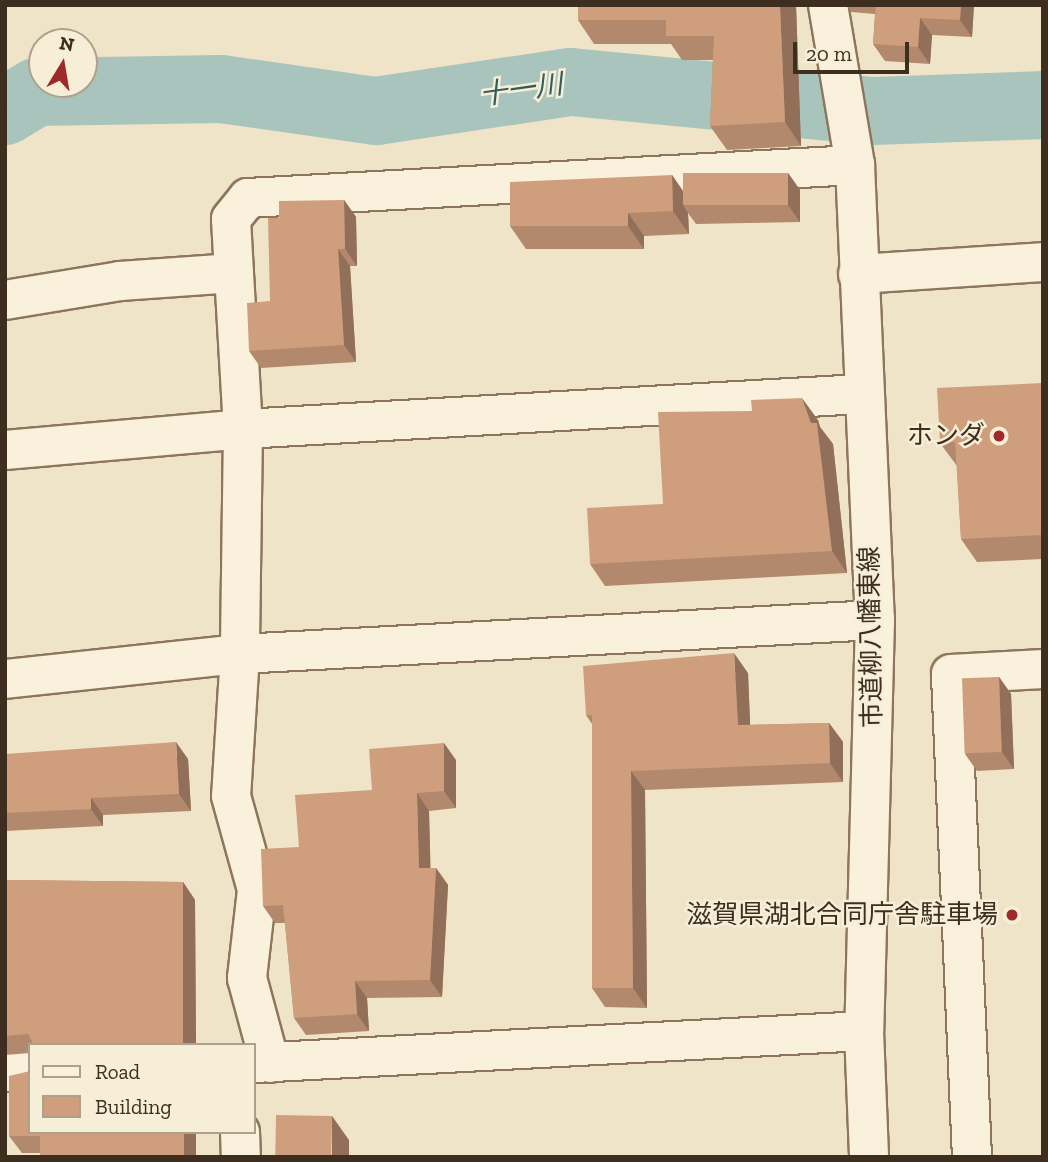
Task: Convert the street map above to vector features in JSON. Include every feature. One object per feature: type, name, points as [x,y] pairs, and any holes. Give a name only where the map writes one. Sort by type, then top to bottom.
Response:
[{"type":"street","name":"市道柳八幡東線","points":[[828,5],[855,165],[861,394],[875,620],[863,1031],[869,1157]]},
{"type":"street","points":[[855,165],[248,198],[231,219],[243,429],[240,654],[230,796],[257,890],[247,978],[262,1063],[863,1031]]},
{"type":"street","points":[[858,274],[1043,262]]},
{"type":"street","points":[[5,300],[234,273]]},
{"type":"street","points":[[5,450],[243,429],[861,394]]},
{"type":"street","points":[[5,679],[240,654],[875,620]]},
{"type":"street","points":[[972,1157],[951,674],[1043,669]]},
{"type":"street","points":[[5,1072],[28,1071]]},
{"type":"street","points":[[240,1134],[241,1157]]},
{"type":"building","points":[[578,5],[780,5],[785,122],[710,126],[714,36],[666,36],[666,20],[578,20]]},
{"type":"building","points":[[876,5],[961,5],[960,20],[920,18],[918,47],[873,44]]},
{"type":"building","points":[[683,173],[788,173],[788,205],[683,205]]},
{"type":"building","points":[[672,175],[673,211],[628,213],[628,226],[510,226],[510,182]]},
{"type":"building","points":[[344,200],[345,249],[338,249],[344,345],[249,351],[247,303],[270,301],[268,218],[279,218],[279,201]]},
{"type":"building","points":[[1043,383],[1043,535],[961,539],[955,442],[940,443],[937,388]]},
{"type":"building","points":[[802,398],[811,423],[817,423],[832,551],[590,564],[587,508],[663,504],[658,412],[752,411],[751,400]]},
{"type":"building","points":[[734,653],[738,725],[829,723],[830,763],[631,771],[633,988],[592,988],[592,715],[586,715],[583,666]]},
{"type":"building","points":[[999,677],[1002,752],[965,753],[962,678]]},
{"type":"building","points":[[176,742],[179,794],[91,798],[91,809],[5,813],[5,754]]},
{"type":"building","points":[[444,743],[444,791],[417,793],[419,868],[436,868],[430,980],[355,981],[357,1014],[294,1018],[283,905],[263,906],[261,849],[299,847],[295,795],[372,790],[369,749]]},
{"type":"building","points":[[5,880],[183,882],[183,1043],[33,1043],[28,1034],[5,1036]]},
{"type":"building","points":[[28,1071],[28,1134],[184,1134],[184,1157],[40,1157],[40,1136],[9,1136],[9,1076]]},
{"type":"building","points":[[276,1115],[332,1116],[331,1157],[275,1157]]},
{"type":"waterway","name":"十一川","points":[[5,111],[37,92],[221,89],[376,111],[571,82],[873,111],[1043,105]]},
{"type":"place","name":"ホンダ","points":[[999,436]]},
{"type":"place","name":"滋賀県湖北合同庁舎駐車場","points":[[1012,915]]}]
